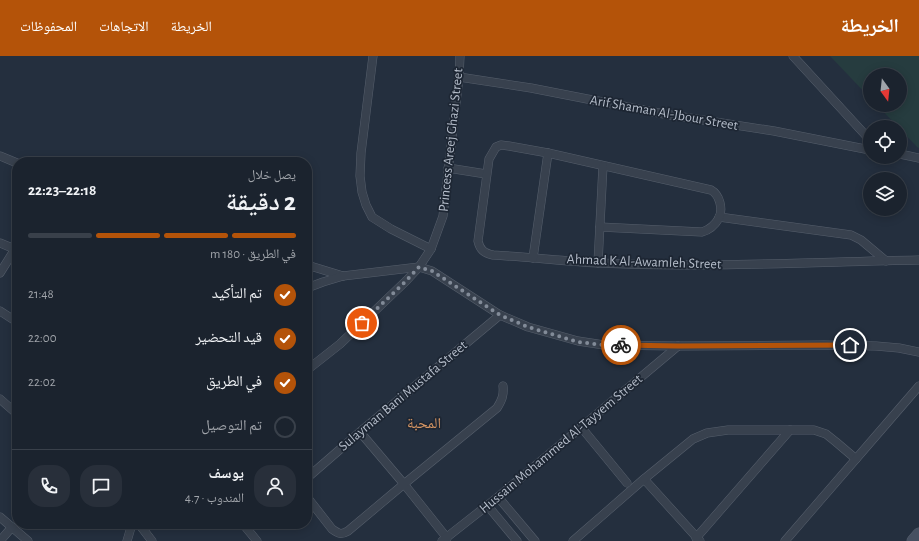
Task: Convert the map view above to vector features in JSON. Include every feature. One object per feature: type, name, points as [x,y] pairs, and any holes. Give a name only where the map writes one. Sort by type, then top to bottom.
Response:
[{"type":"main road","points":[[913,541],[919,534]]},
{"type":"street","points":[[373,56],[361,152],[360,176],[362,192],[372,217],[391,229],[431,249]]},
{"type":"street","name":"Princess Areej Ghazi Street","points":[[312,366],[340,344],[406,281],[419,267],[431,249],[444,216],[460,56]]},
{"type":"street","points":[[793,56],[863,132]]},
{"type":"street","name":"Arif Shaman Al-Jbour Street","points":[[459,77],[531,88],[664,114],[774,131],[863,149]]},
{"type":"street","name":"Ahmad K Al-Awamleh Street","points":[[719,217],[720,206],[718,197],[716,192],[711,190],[548,153],[501,145],[496,147],[489,158],[478,241],[481,249],[492,255],[598,263],[726,264],[919,260]]},
{"type":"street","points":[[533,258],[548,153]]},
{"type":"street","points":[[907,155],[919,158]]},
{"type":"street","points":[[0,156],[12,161]]},
{"type":"street","points":[[598,263],[603,166]]},
{"type":"street","points":[[448,168],[486,174]]},
{"type":"street","points":[[600,227],[702,232],[711,228],[719,217],[851,235],[861,240],[886,261]]},
{"type":"street","points":[[0,243],[12,248]]},
{"type":"street","points":[[0,273],[12,256]]},
{"type":"street","points":[[312,267],[343,276]]},
{"type":"street","points":[[312,286],[343,276],[419,267],[432,271],[500,315],[528,327],[578,342],[604,345],[678,346],[876,346],[919,352]]},
{"type":"street","points":[[0,311],[12,319]]},
{"type":"street","name":"Sulayman Bani Mustafa Street","points":[[312,474],[500,315]]},
{"type":"street","name":"Hussain Mohammed Al-Tayyem Street","points":[[445,539],[498,497],[678,346]]},
{"type":"street","points":[[312,503],[332,529],[338,533],[348,531],[497,408],[502,401],[503,386]]},
{"type":"street","points":[[785,541],[919,386]]},
{"type":"street","points":[[0,399],[12,410]]},
{"type":"street","points":[[581,427],[628,483]]},
{"type":"street","points":[[573,541],[644,479],[693,439],[707,433],[728,430],[814,430],[826,434],[856,459]]},
{"type":"street","points":[[644,479],[698,540],[790,430]]},
{"type":"street","points":[[360,432],[404,484],[445,539]]},
{"type":"street","points":[[498,497],[535,541]]},
{"type":"street","points":[[487,505],[517,541]]},
{"type":"street","points":[[0,517],[12,527],[0,541]]},
{"type":"street","points":[[14,529],[28,541]]},
{"type":"street","points":[[127,541],[131,529]]},
{"type":"street","points":[[143,529],[152,541]]},
{"type":"street","points":[[250,529],[257,541]]},
{"type":"green space","points":[[830,56],[919,56],[919,148],[907,136],[907,120],[891,120],[884,112],[907,112],[907,68],[863,68],[863,91]]},
{"type":"way so far","points":[[362,323],[419,267],[432,271],[500,315],[528,327],[578,342],[621,345]]},
{"type":"district","name":"المحبة","points":[[424,423]]},
{"type":"route","points":[[621,345],[850,345]]}]
